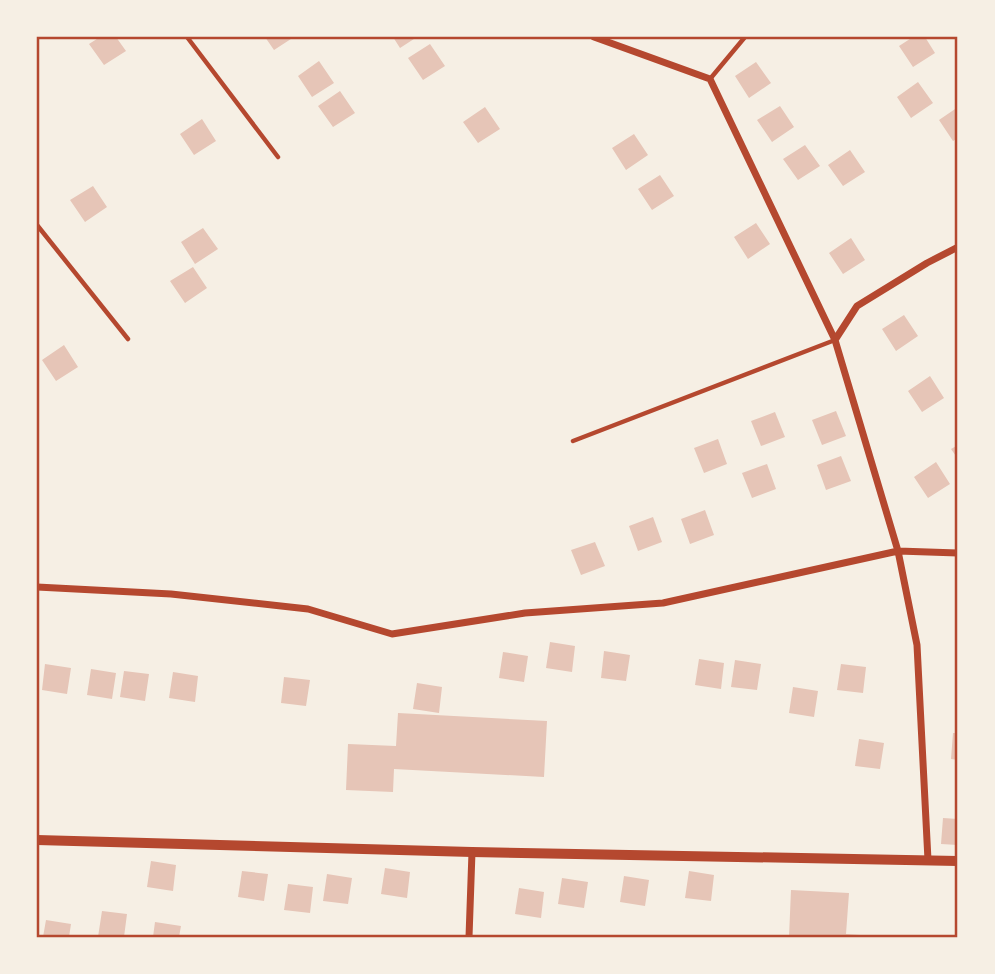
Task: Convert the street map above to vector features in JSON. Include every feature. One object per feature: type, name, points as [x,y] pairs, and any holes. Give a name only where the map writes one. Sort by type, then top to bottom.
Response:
[{"type":"street","points":[[594,37],[710,79],[835,340],[898,551],[917,645],[928,860]]},
{"type":"street","points":[[835,340],[857,306],[958,247]]},
{"type":"street","points":[[37,587],[171,594],[308,610],[392,634],[525,613],[663,603],[898,551],[958,553]]},
{"type":"street","points":[[37,840],[958,861]]},
{"type":"street","points":[[468,937],[472,852]]},
{"type":"lane","points":[[187,37],[278,157]]},
{"type":"lane","points":[[710,79],[745,37]]},
{"type":"lane","points":[[37,225],[128,340]]},
{"type":"lane","points":[[573,441],[835,340]]},
{"type":"building","points":[[100,37],[116,37],[126,51],[104,65],[89,44]]},
{"type":"building","points":[[265,37],[294,37],[274,50]]},
{"type":"building","points":[[393,37],[417,37],[400,48]]},
{"type":"building","points":[[913,37],[925,37],[935,53],[913,67],[899,46]]},
{"type":"building","points":[[430,44],[445,66],[423,80],[408,58]]},
{"type":"building","points":[[319,61],[334,83],[312,97],[298,76]]},
{"type":"building","points":[[756,62],[771,83],[749,98],[735,76]]},
{"type":"building","points":[[918,82],[933,103],[911,118],[897,97]]},
{"type":"building","points":[[340,91],[355,113],[333,127],[318,106]]},
{"type":"building","points":[[780,106],[794,127],[772,142],[757,120]]},
{"type":"building","points":[[485,107],[500,129],[478,143],[463,122]]},
{"type":"building","points":[[958,107],[958,138],[953,141],[939,120]]},
{"type":"building","points":[[202,119],[216,141],[194,155],[180,134]]},
{"type":"building","points":[[634,134],[648,155],[626,170],[612,148]]},
{"type":"building","points":[[805,145],[820,166],[798,180],[783,159]]},
{"type":"building","points":[[850,150],[865,172],[843,186],[828,165]]},
{"type":"building","points":[[660,175],[674,196],[652,210],[638,189]]},
{"type":"building","points":[[93,186],[107,207],[85,222],[70,200]]},
{"type":"building","points":[[756,223],[770,244],[748,259],[734,237]]},
{"type":"building","points":[[203,228],[218,249],[195,264],[181,242]]},
{"type":"building","points":[[851,238],[865,260],[843,274],[829,253]]},
{"type":"building","points":[[193,267],[207,288],[185,303],[170,281]]},
{"type":"building","points":[[904,315],[918,336],[896,351],[882,329]]},
{"type":"building","points":[[64,345],[78,367],[56,381],[42,360]]},
{"type":"building","points":[[930,376],[944,398],[922,412],[908,391]]},
{"type":"building","points":[[836,411],[846,436],[822,445],[812,420]]},
{"type":"building","points":[[775,412],[785,437],[761,446],[751,421]]},
{"type":"building","points":[[718,439],[727,464],[704,473],[694,448]]},
{"type":"building","points":[[958,445],[958,459],[951,449]]},
{"type":"building","points":[[841,456],[851,481],[826,490],[817,465]]},
{"type":"building","points":[[936,462],[950,484],[928,498],[914,477]]},
{"type":"building","points":[[767,464],[776,489],[752,498],[742,473]]},
{"type":"building","points":[[705,510],[714,535],[690,544],[681,519]]},
{"type":"building","points":[[653,517],[662,542],[638,551],[629,526]]},
{"type":"building","points":[[595,542],[605,566],[581,575],[571,550]]},
{"type":"building","points":[[550,642],[575,646],[572,672],[546,668]]},
{"type":"building","points":[[604,651],[630,655],[626,681],[601,678]]},
{"type":"building","points":[[503,652],[528,656],[524,682],[499,678]]},
{"type":"building","points":[[699,659],[724,663],[721,689],[695,685]]},
{"type":"building","points":[[735,660],[761,664],[757,690],[731,687]]},
{"type":"building","points":[[45,664],[71,668],[67,694],[42,690]]},
{"type":"building","points":[[841,664],[866,667],[863,693],[837,690]]},
{"type":"building","points":[[91,669],[116,673],[112,699],[87,695]]},
{"type":"building","points":[[124,671],[149,674],[145,701],[120,697]]},
{"type":"building","points":[[173,672],[198,676],[195,702],[169,698]]},
{"type":"building","points":[[284,677],[310,680],[306,706],[281,703]]},
{"type":"building","points":[[417,683],[442,687],[439,713],[413,709]]},
{"type":"building","points":[[793,687],[818,691],[814,717],[789,713]]},
{"type":"building","points":[[398,713],[547,721],[544,777],[394,769],[393,792],[346,790],[348,744],[396,746]]},
{"type":"building","points":[[953,733],[958,733],[958,760],[951,759]]},
{"type":"building","points":[[859,739],[884,743],[880,769],[855,766]]},
{"type":"building","points":[[943,818],[958,819],[958,845],[941,844]]},
{"type":"building","points":[[151,861],[176,865],[173,891],[147,887]]},
{"type":"building","points":[[385,868],[410,872],[407,898],[381,894]]},
{"type":"building","points":[[242,871],[268,874],[264,901],[238,897]]},
{"type":"building","points":[[689,871],[714,875],[711,901],[685,898]]},
{"type":"building","points":[[327,874],[352,878],[348,904],[323,901]]},
{"type":"building","points":[[624,876],[649,880],[645,906],[620,902]]},
{"type":"building","points":[[562,878],[588,882],[584,908],[558,904]]},
{"type":"building","points":[[288,884],[313,887],[310,913],[284,910]]},
{"type":"building","points":[[519,888],[544,892],[541,918],[515,914]]},
{"type":"building","points":[[791,890],[849,893],[846,934],[860,937],[789,937]]},
{"type":"building","points":[[102,911],[127,914],[124,937],[98,937]]},
{"type":"building","points":[[46,920],[71,924],[69,937],[43,937]]},
{"type":"building","points":[[155,922],[181,926],[179,937],[153,937]]}]
